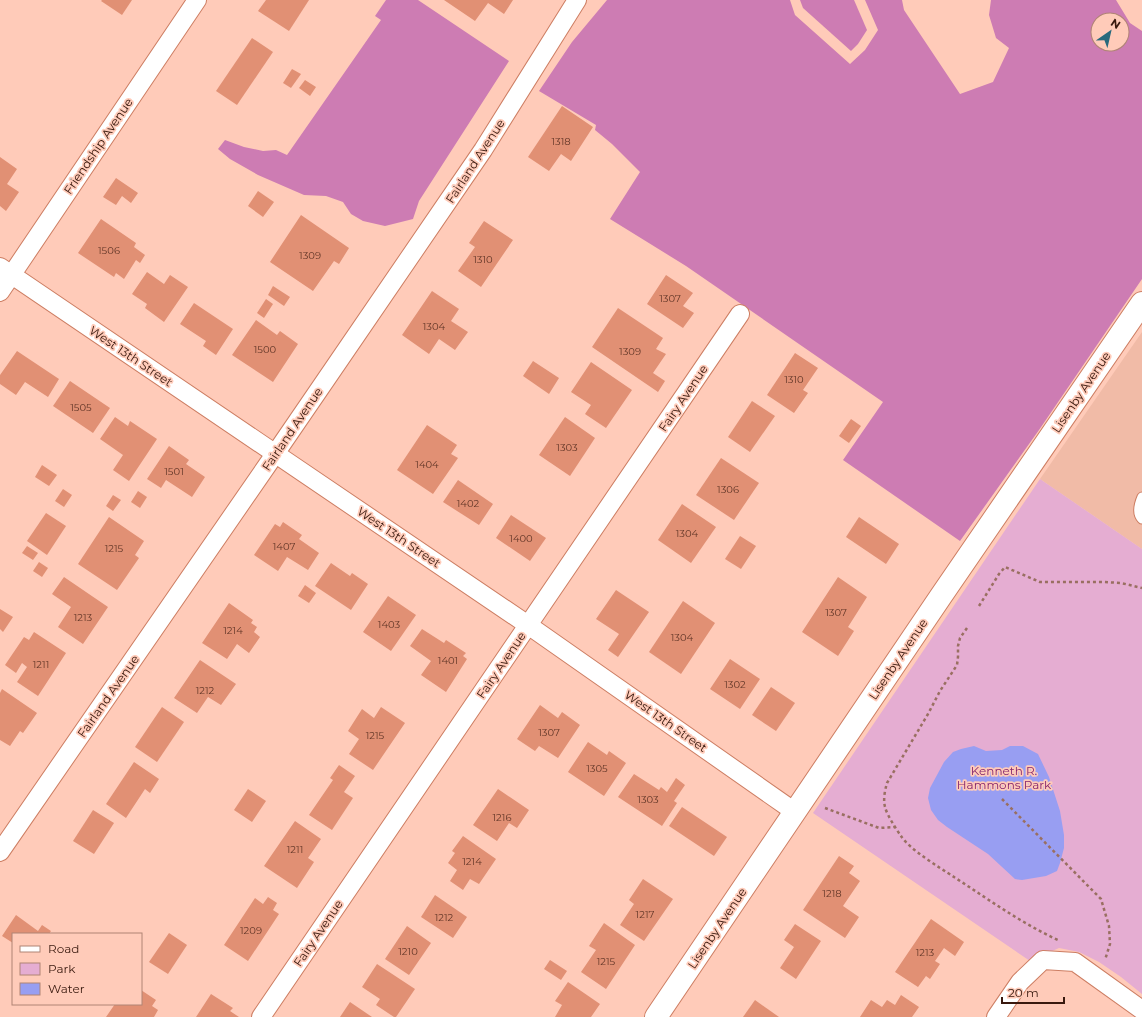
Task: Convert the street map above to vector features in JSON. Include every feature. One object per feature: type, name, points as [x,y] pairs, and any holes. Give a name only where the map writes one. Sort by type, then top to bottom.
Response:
[{"type":"main road","name":"Lisenby Avenue","points":[[656,1017],[1142,303]]},
{"type":"street","name":"Friendship Avenue","points":[[0,292],[6,271],[197,0]]},
{"type":"street","name":"Fairland Avenue","points":[[0,852],[483,150],[577,0]]},
{"type":"street","name":"West 13th Street","points":[[6,271],[528,625],[795,812]]},
{"type":"street","name":"Fairy Avenue","points":[[261,1017],[740,314]]},
{"type":"street","points":[[996,1017],[1020,982],[1043,960],[1075,962],[1142,1010]]},
{"type":"lane","points":[[1142,497],[1138,504],[1140,517],[1142,519]]},
{"type":"path","points":[[979,606],[1005,567],[1040,582],[1087,581],[1121,583],[1142,588]]},
{"type":"path","points":[[967,628],[960,638],[957,664],[887,782],[885,791],[885,807],[901,838],[915,850],[1024,922],[1065,943]]},
{"type":"path","points":[[1002,799],[1101,899],[1109,926],[1110,944],[1104,962],[1100,959]]},
{"type":"path","points":[[825,808],[879,828],[895,827]]},
{"type":"shaded area","points":[[386,0],[418,0],[509,61],[419,201],[413,219],[385,226],[363,221],[351,214],[343,202],[326,196],[304,195],[258,175],[230,159],[218,149],[225,140],[244,147],[263,151],[276,150],[287,155],[381,20],[375,16]]},
{"type":"shaded area","points":[[607,0],[790,0],[795,15],[850,64],[865,50],[878,30],[865,0],[902,0],[904,10],[960,94],[993,82],[1009,48],[996,38],[989,15],[991,0],[1116,0],[1123,12],[1090,12],[1090,52],[1130,52],[1130,23],[1142,31],[1142,279],[1039,430],[960,541],[843,460],[883,402],[686,266],[610,219],[640,172],[612,144],[595,130],[596,125],[539,91],[572,42]]},
{"type":"shaded area","points":[[800,0],[854,0],[867,30],[858,44],[851,51],[803,8]]},
{"type":"shaded area","points":[[1142,332],[1142,549],[1040,479]]},
{"type":"green space","name":"Kenneth R. Hammons Park","points":[[1040,479],[1142,549],[1142,994],[1099,962],[1079,952],[1059,948],[1030,961],[813,813]]},
{"type":"water","points":[[974,746],[986,751],[1002,750],[1010,746],[1023,746],[1038,754],[1049,777],[1060,811],[1064,835],[1064,848],[1057,871],[1046,876],[1022,880],[1015,879],[988,854],[938,820],[931,810],[928,798],[930,788],[944,762],[953,752]]},
{"type":"building","points":[[132,0],[122,15],[101,1]]},
{"type":"building","points":[[266,0],[309,0],[289,31],[258,11]]},
{"type":"building","points":[[444,0],[513,0],[504,14],[488,3],[475,21]]},
{"type":"building","points":[[252,38],[273,52],[237,105],[216,91]]},
{"type":"building","points":[[292,69],[301,74],[291,88],[283,83]]},
{"type":"building","points":[[305,80],[316,87],[310,96],[299,88]]},
{"type":"building","points":[[562,106],[593,127],[571,161],[561,154],[549,171],[528,157]]},
{"type":"building","points":[[0,157],[17,169],[7,184],[19,192],[6,211],[0,206]]},
{"type":"building","points":[[116,178],[138,193],[131,203],[122,196],[116,205],[103,197]]},
{"type":"building","points":[[258,191],[274,202],[263,217],[248,206]]},
{"type":"building","points":[[301,215],[349,248],[339,264],[334,261],[313,291],[270,262]]},
{"type":"building","points":[[101,219],[136,243],[134,247],[145,255],[140,263],[136,260],[124,279],[116,273],[114,277],[78,253]]},
{"type":"building","points":[[484,221],[513,240],[481,287],[458,271],[475,247],[469,243]]},
{"type":"building","points":[[147,272],[164,284],[170,275],[188,287],[164,322],[145,308],[147,304],[132,294]]},
{"type":"building","points":[[666,275],[693,293],[683,306],[694,313],[683,328],[647,304]]},
{"type":"building","points":[[273,286],[290,297],[284,306],[268,295]]},
{"type":"building","points":[[432,291],[459,309],[451,321],[468,332],[455,350],[439,339],[429,354],[402,335]]},
{"type":"building","points":[[266,299],[273,304],[264,318],[257,313]]},
{"type":"building","points":[[194,303],[233,329],[216,355],[203,346],[206,341],[180,324]]},
{"type":"building","points":[[618,308],[663,338],[656,349],[666,354],[653,373],[665,381],[658,392],[592,347]]},
{"type":"building","points":[[256,320],[277,335],[280,331],[298,344],[273,382],[232,355]]},
{"type":"building","points":[[17,351],[59,379],[48,397],[25,382],[16,395],[0,384],[0,375]]},
{"type":"building","points":[[795,353],[818,368],[803,390],[808,393],[794,413],[767,395]]},
{"type":"building","points":[[533,361],[559,378],[549,394],[523,376]]},
{"type":"building","points":[[591,362],[632,390],[606,428],[585,414],[591,405],[571,392]]},
{"type":"building","points":[[70,381],[110,408],[93,433],[53,406]]},
{"type":"building","points":[[752,401],[775,416],[750,452],[728,437]]},
{"type":"building","points":[[115,417],[128,426],[130,421],[157,439],[129,481],[113,470],[123,455],[100,439]]},
{"type":"building","points":[[565,417],[595,438],[570,476],[539,455]]},
{"type":"building","points":[[851,419],[861,426],[849,443],[839,436]]},
{"type":"building","points":[[427,425],[457,445],[451,454],[458,458],[433,494],[397,470]]},
{"type":"building","points":[[169,446],[189,460],[186,464],[205,477],[192,497],[166,480],[161,488],[147,479]]},
{"type":"building","points":[[721,458],[759,483],[734,520],[696,495]]},
{"type":"building","points":[[42,465],[57,475],[49,486],[35,477]]},
{"type":"building","points":[[458,480],[493,504],[479,525],[443,502]]},
{"type":"building","points":[[63,489],[72,495],[64,507],[55,501]]},
{"type":"building","points":[[138,491],[147,497],[140,508],[131,502]]},
{"type":"building","points":[[113,495],[121,500],[113,511],[106,506]]},
{"type":"building","points":[[682,504],[716,527],[691,563],[658,540]]},
{"type":"building","points":[[46,513],[66,526],[47,555],[27,541]]},
{"type":"building","points":[[511,515],[546,538],[530,561],[496,538]]},
{"type":"building","points":[[109,517],[144,541],[135,555],[139,558],[117,590],[78,564]]},
{"type":"building","points":[[859,517],[899,544],[886,564],[846,537]]},
{"type":"building","points":[[283,522],[302,535],[299,539],[319,553],[308,570],[287,557],[278,571],[254,555],[275,524],[280,527]]},
{"type":"building","points":[[740,536],[756,546],[741,569],[725,559]]},
{"type":"building","points":[[27,546],[38,553],[33,560],[22,553]]},
{"type":"building","points":[[39,562],[48,568],[42,577],[33,571]]},
{"type":"building","points":[[331,563],[350,576],[352,573],[368,584],[351,610],[315,586]]},
{"type":"building","points":[[64,577],[108,607],[83,644],[58,627],[71,607],[52,594]]},
{"type":"building","points":[[838,577],[867,597],[848,627],[854,631],[838,656],[802,632]]},
{"type":"building","points":[[305,585],[316,593],[309,603],[298,596]]},
{"type":"building","points":[[616,590],[649,612],[618,657],[608,650],[619,634],[596,619]]},
{"type":"building","points":[[388,596],[416,615],[391,651],[363,632]]},
{"type":"building","points":[[683,601],[715,623],[681,674],[649,652]]},
{"type":"building","points":[[229,603],[253,620],[251,623],[257,627],[254,632],[260,637],[249,653],[237,644],[227,659],[202,643]]},
{"type":"building","points":[[0,609],[13,617],[3,632],[0,629]]},
{"type":"building","points":[[422,629],[444,643],[446,640],[466,653],[463,656],[467,659],[446,692],[421,675],[431,661],[410,646]]},
{"type":"building","points":[[34,632],[66,653],[38,696],[17,682],[27,667],[22,663],[16,673],[5,665],[24,637],[29,640]]},
{"type":"building","points":[[730,659],[760,679],[740,709],[710,689]]},
{"type":"building","points":[[200,660],[236,684],[221,705],[208,697],[197,713],[174,698]]},
{"type":"building","points":[[771,687],[795,703],[776,731],[752,715]]},
{"type":"building","points":[[2,689],[37,713],[23,733],[20,731],[10,746],[0,740],[0,693]]},
{"type":"building","points":[[540,705],[558,718],[562,712],[580,725],[558,758],[539,746],[535,751],[517,739]]},
{"type":"building","points":[[162,707],[184,722],[157,762],[135,747]]},
{"type":"building","points":[[381,707],[405,723],[373,770],[349,754],[359,739],[348,731],[362,709],[374,718]]},
{"type":"building","points":[[588,742],[607,755],[609,751],[626,763],[604,796],[568,772]]},
{"type":"building","points":[[134,762],[159,779],[150,793],[145,789],[126,818],[106,804]]},
{"type":"building","points":[[339,765],[355,776],[344,792],[353,798],[332,830],[309,815],[333,780],[330,778]]},
{"type":"building","points":[[634,774],[659,790],[661,787],[667,792],[676,778],[685,785],[674,801],[677,803],[662,826],[618,797]]},
{"type":"building","points":[[248,789],[266,801],[252,822],[234,810]]},
{"type":"building","points":[[498,789],[529,810],[517,828],[509,823],[497,841],[473,825]]},
{"type":"building","points":[[682,807],[727,837],[714,856],[669,826]]},
{"type":"building","points":[[93,810],[114,823],[94,854],[73,841]]},
{"type":"building","points":[[295,821],[321,839],[308,858],[314,862],[297,888],[264,866]]},
{"type":"building","points":[[463,836],[496,859],[479,884],[470,879],[463,890],[450,881],[457,870],[448,863],[455,853],[452,851]]},
{"type":"building","points":[[839,856],[854,866],[849,873],[860,881],[843,906],[859,917],[845,938],[803,910]]},
{"type":"building","points":[[643,879],[673,899],[644,941],[620,925],[634,904],[629,900]]},
{"type":"building","points":[[435,895],[467,917],[453,938],[421,917]]},
{"type":"building","points":[[268,897],[277,903],[273,910],[279,914],[248,961],[224,945],[255,898],[263,904]]},
{"type":"building","points":[[16,915],[38,931],[42,925],[51,931],[50,933],[12,933],[12,942],[2,936]]},
{"type":"building","points":[[931,919],[964,942],[955,956],[944,948],[935,961],[940,964],[930,979],[926,976],[918,987],[895,972]]},
{"type":"building","points":[[604,923],[635,945],[606,989],[581,972],[596,950],[589,946]]},
{"type":"building","points":[[795,924],[821,941],[796,979],[780,968],[794,947],[784,940]]},
{"type":"building","points":[[407,926],[431,943],[409,975],[385,959]]},
{"type":"building","points":[[169,933],[187,945],[168,974],[149,962]]},
{"type":"building","points":[[550,960],[567,971],[561,980],[544,969]]},
{"type":"building","points":[[377,964],[415,989],[396,1017],[376,1005],[380,999],[362,987]]},
{"type":"building","points":[[568,982],[600,1004],[591,1017],[555,1017],[562,1005],[555,1001]]},
{"type":"building","points":[[142,991],[156,1000],[152,1006],[158,1010],[154,1017],[106,1017],[114,1005],[142,1005]]},
{"type":"building","points":[[211,994],[233,1008],[230,1011],[239,1017],[196,1017]]},
{"type":"building","points":[[901,995],[919,1007],[912,1017],[860,1017],[871,1000],[882,1007],[887,1000],[895,1005]]},
{"type":"building","points":[[755,1000],[779,1017],[743,1017]]},
{"type":"building","points":[[350,1002],[372,1017],[340,1017]]}]
